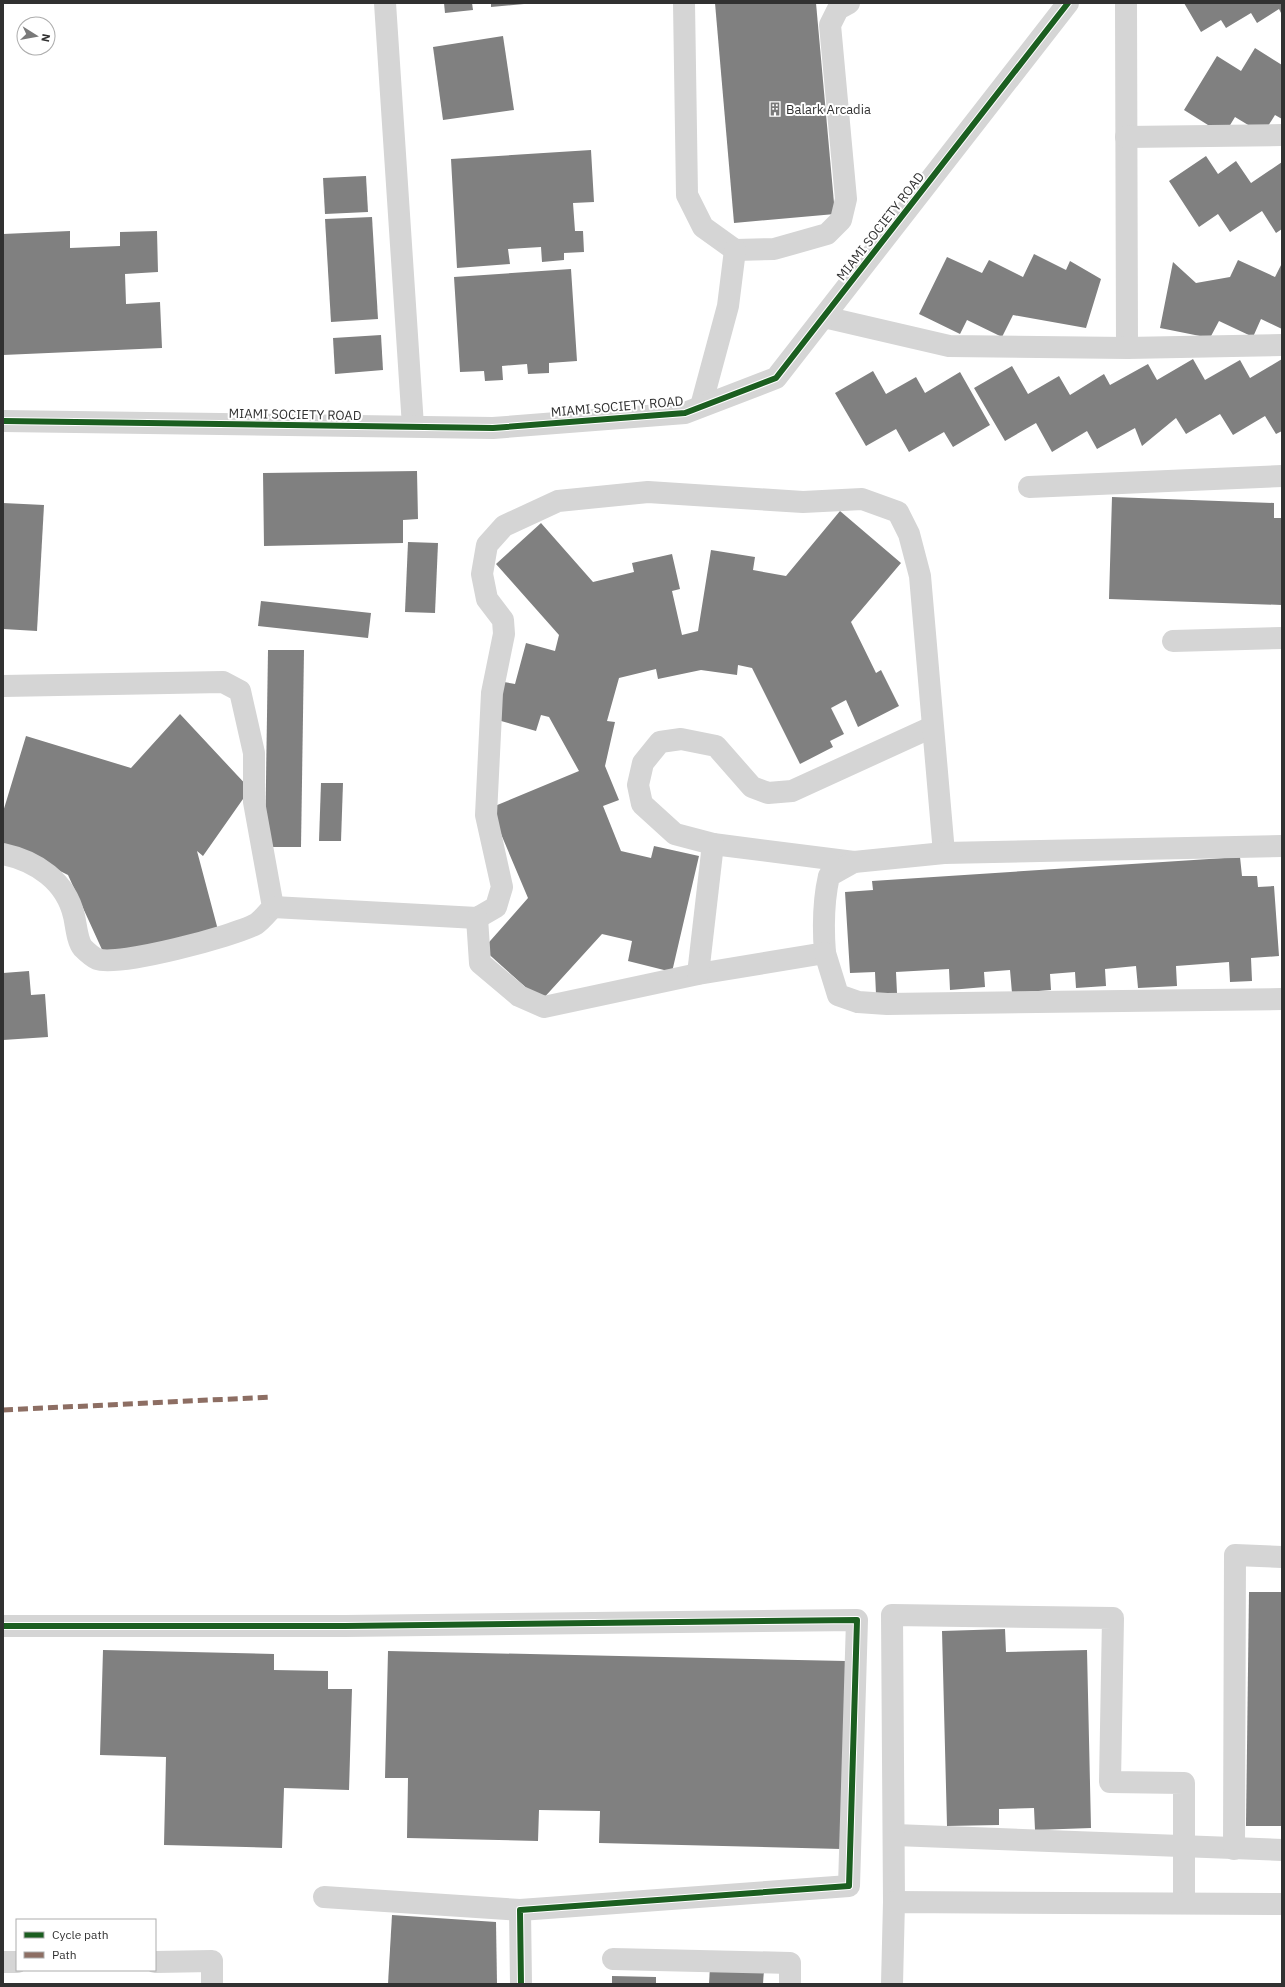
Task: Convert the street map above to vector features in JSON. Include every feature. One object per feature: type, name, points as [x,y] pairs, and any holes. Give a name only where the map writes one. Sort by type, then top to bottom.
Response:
[{"type":"street","points":[[385,3],[413,426]]},
{"type":"street","points":[[684,3],[687,195],[703,227],[735,250],[774,249],[827,234],[841,220],[846,199],[830,25],[838,9],[849,3]]},
{"type":"street","name":"MIAMI SOCIETY ROAD","points":[[3,421],[493,428],[684,413],[776,378],[1068,3]]},
{"type":"street","points":[[1126,3],[1127,348]]},
{"type":"street","points":[[1126,137],[1282,135]]},
{"type":"street","points":[[701,406],[728,306],[735,250]]},
{"type":"street","points":[[824,317],[949,346],[1127,348],[1282,345]]},
{"type":"street","points":[[1029,487],[1282,476]]},
{"type":"street","points":[[3,854],[18,857],[33,863],[58,884],[71,904],[82,947],[98,959],[120,959],[173,950],[230,935],[257,923],[273,907],[477,918],[496,907],[502,887],[486,815],[492,693],[504,634],[503,620],[487,599],[482,574],[487,544],[504,526],[558,501],[648,492],[803,502],[862,499],[898,512],[909,534],[920,576],[944,853]]},
{"type":"street","points":[[1173,641],[1282,638]]},
{"type":"street","points":[[3,686],[223,682],[240,691],[254,753],[254,802],[273,907]]},
{"type":"street","points":[[932,727],[792,791],[768,793],[752,786],[716,746],[681,739],[660,742],[643,763],[638,785],[642,804],[675,834],[712,844],[854,862],[944,853],[1282,846]]},
{"type":"street","points":[[698,974],[712,844]]},
{"type":"street","points":[[854,862],[829,876],[824,894],[823,925],[825,953],[838,995],[858,1002],[888,1004],[1282,999]]},
{"type":"street","points":[[477,918],[480,963],[520,996],[544,1007],[698,974],[825,953]]},
{"type":"street","points":[[1234,1849],[1235,1555],[1282,1557]]},
{"type":"street","points":[[892,1984],[895,1835],[892,1616],[1113,1618],[1110,1782],[1184,1783],[1184,1903]]},
{"type":"street","points":[[3,1626],[345,1626],[857,1620],[849,1886],[520,1910],[324,1897]]},
{"type":"street","points":[[895,1835],[1282,1850]]},
{"type":"street","points":[[894,1902],[1282,1904]]},
{"type":"street","points":[[520,1910],[521,1984]]},
{"type":"street","points":[[612,1959],[790,1963],[790,1984]]},
{"type":"street","points":[[156,1962],[212,1961],[212,1984]]},
{"type":"street","points":[[3,1962],[16,1962]]},
{"type":"building","points":[[444,3],[472,3],[473,10],[445,13]]},
{"type":"building","points":[[491,3],[524,3],[524,4],[491,7]]},
{"type":"building","name":"Balark Arcadia","points":[[715,3],[816,3],[835,214],[734,223]]},
{"type":"building","points":[[1184,3],[1282,3],[1282,15],[1279,9],[1257,23],[1251,13],[1226,28],[1221,20],[1201,32]]},
{"type":"building","points":[[503,36],[514,110],[443,120],[433,47]]},
{"type":"building","points":[[1255,48],[1282,65],[1282,119],[1275,115],[1263,134],[1235,117],[1224,135],[1184,110],[1217,56],[1241,71]]},
{"type":"building","points":[[591,150],[594,202],[573,203],[575,231],[583,231],[584,252],[564,253],[564,260],[542,262],[541,247],[508,249],[510,264],[457,268],[451,159]]},
{"type":"building","points":[[1206,156],[1218,174],[1236,161],[1251,183],[1282,162],[1282,229],[1276,233],[1262,211],[1230,232],[1218,214],[1199,227],[1169,181]]},
{"type":"building","points":[[366,176],[368,212],[325,214],[323,178]]},
{"type":"building","points":[[372,217],[378,319],[331,322],[325,219]]},
{"type":"building","points":[[70,231],[70,248],[120,246],[120,232],[157,231],[158,272],[125,274],[126,304],[160,302],[162,348],[3,355],[3,234]]},
{"type":"building","points":[[1034,254],[1066,270],[1070,261],[1101,279],[1086,328],[1013,315],[1002,337],[967,320],[960,334],[919,314],[947,257],[982,273],[989,260],[1023,277]]},
{"type":"building","points":[[1238,260],[1275,277],[1282,263],[1282,329],[1261,319],[1253,337],[1219,321],[1210,338],[1160,328],[1173,262],[1196,283],[1230,277]]},
{"type":"building","points":[[571,269],[577,361],[549,363],[549,373],[528,374],[527,364],[502,366],[503,380],[485,381],[484,371],[460,372],[454,277]]},
{"type":"building","points":[[381,335],[383,370],[335,374],[333,338]]},
{"type":"building","points":[[1193,359],[1205,380],[1240,360],[1250,378],[1282,359],[1282,431],[1276,434],[1265,416],[1233,435],[1220,414],[1186,434],[1176,418],[1142,446],[1135,428],[1097,449],[1087,431],[1052,452],[1036,423],[1005,441],[974,388],[1012,366],[1028,394],[1059,376],[1070,395],[1104,374],[1110,385],[1148,364],[1157,380]]},
{"type":"building","points":[[873,371],[886,394],[916,377],[925,393],[960,372],[990,425],[953,447],[944,432],[909,452],[896,429],[866,446],[835,393]]},
{"type":"building","points":[[417,471],[418,519],[403,520],[403,543],[264,546],[263,473]]},
{"type":"building","points":[[1112,497],[1274,503],[1274,518],[1282,518],[1282,605],[1109,599]]},
{"type":"building","points":[[3,503],[44,505],[37,631],[3,629]]},
{"type":"building","points":[[840,511],[901,563],[851,622],[876,673],[881,670],[899,706],[858,727],[846,700],[831,708],[844,734],[830,741],[833,747],[800,764],[752,668],[738,665],[737,675],[701,670],[658,679],[656,669],[619,678],[607,721],[615,722],[605,766],[619,800],[603,806],[621,851],[651,858],[654,846],[699,856],[672,972],[628,961],[632,941],[602,934],[541,1001],[483,949],[528,898],[490,808],[579,771],[549,717],[541,715],[536,731],[494,719],[504,682],[515,684],[526,643],[555,651],[559,635],[496,564],[541,523],[593,582],[634,572],[632,563],[672,554],[680,589],[672,591],[682,635],[698,631],[711,550],[755,557],[753,570],[786,576]]},
{"type":"building","points":[[408,542],[438,543],[435,613],[405,612]]},
{"type":"building","points":[[261,601],[371,613],[368,638],[258,626]]},
{"type":"building","points":[[268,650],[304,650],[301,847],[265,847]]},
{"type":"building","points":[[180,714],[250,789],[203,856],[197,851],[218,930],[104,954],[68,875],[8,845],[3,852],[3,812],[26,736],[131,768]]},
{"type":"building","points":[[321,783],[343,783],[341,841],[319,841]]},
{"type":"building","points":[[1240,857],[1242,876],[1257,876],[1258,887],[1274,886],[1279,956],[1251,958],[1252,981],[1230,982],[1229,962],[1176,966],[1177,986],[1138,988],[1136,966],[1105,969],[1106,986],[1076,988],[1075,972],[1050,974],[1051,990],[1012,993],[1010,970],[984,972],[985,987],[950,990],[949,969],[896,972],[897,993],[876,994],[875,972],[850,973],[845,892],[873,890],[872,881]]},
{"type":"building","points":[[29,971],[31,995],[45,994],[48,1037],[3,1040],[3,973]]},
{"type":"building","points":[[1249,1592],[1282,1592],[1282,1826],[1246,1826]]},
{"type":"building","points":[[1005,1629],[1006,1652],[1087,1650],[1091,1828],[1035,1830],[1034,1808],[999,1809],[999,1825],[947,1826],[942,1631]]},
{"type":"building","points":[[103,1650],[274,1654],[274,1670],[328,1671],[328,1689],[352,1689],[349,1790],[284,1788],[282,1848],[164,1845],[166,1757],[100,1755]]},
{"type":"building","points":[[388,1651],[846,1661],[841,1849],[599,1843],[600,1811],[539,1810],[538,1841],[407,1838],[408,1778],[385,1778]]},
{"type":"building","points":[[392,1915],[496,1922],[497,1984],[388,1984]]},
{"type":"building","points":[[710,1967],[764,1969],[763,1984],[709,1984]]},
{"type":"building","points":[[612,1976],[656,1977],[656,1984],[612,1984]]},
{"type":"marked path","points":[[3,1410],[272,1397]]},
{"type":"cycle path","points":[[3,421],[493,428],[685,413],[776,378],[1068,3]]},
{"type":"cycle path","points":[[3,1626],[345,1626],[857,1620],[849,1886],[520,1910],[521,1984]]},
{"type":"place","name":"Balark Arcadia","points":[[775,109]]}]
